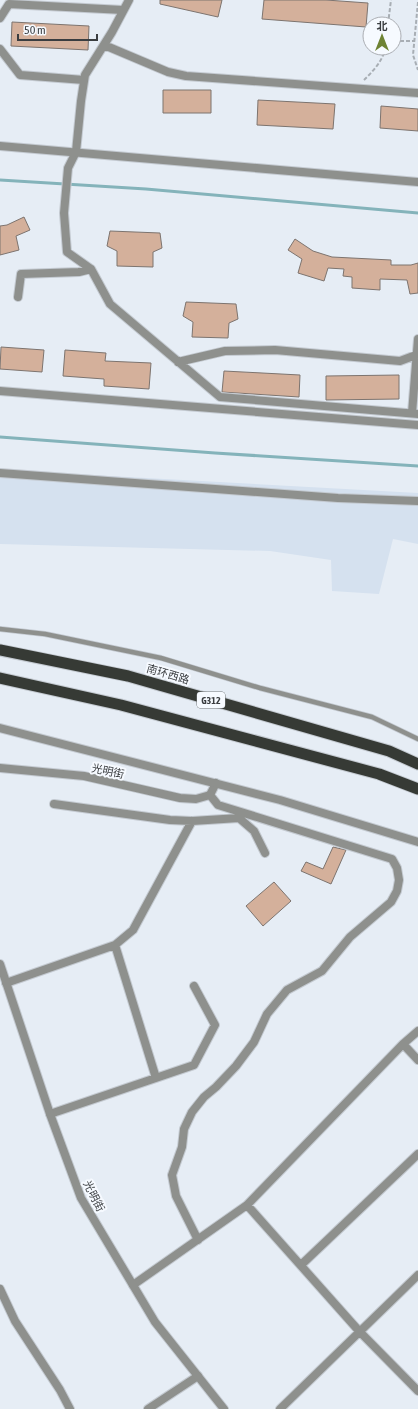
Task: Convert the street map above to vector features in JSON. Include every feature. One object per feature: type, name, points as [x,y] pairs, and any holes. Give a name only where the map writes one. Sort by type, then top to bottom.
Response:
[{"type":"highway","name":"南环西路","points":[[0,650],[128,676],[389,751],[418,764]]},
{"type":"highway","name":"G312","points":[[0,678],[129,707],[379,774],[418,789]]},
{"type":"street","points":[[129,0],[85,76],[76,152],[68,168],[64,213],[67,252],[91,269],[110,304],[220,398],[415,413],[416,355],[418,339]]},
{"type":"street","points":[[0,18],[9,4],[123,10]]},
{"type":"street","points":[[104,45],[168,72],[186,76],[418,93]]},
{"type":"street","points":[[0,49],[20,75],[84,80]]},
{"type":"street","points":[[0,146],[418,182]]},
{"type":"street","points":[[18,297],[21,274],[79,272],[91,269]]},
{"type":"street","points":[[178,362],[225,351],[274,350],[400,361],[416,355]]},
{"type":"street","points":[[0,391],[418,425]]},
{"type":"street","points":[[0,473],[338,498],[418,501]]},
{"type":"street","points":[[0,728],[280,800],[418,842]]},
{"type":"street","name":"光明街","points":[[0,768],[84,776],[180,798],[196,799],[210,795]]},
{"type":"street","points":[[198,1240],[176,1196],[172,1175],[182,1147],[184,1129],[192,1112],[204,1097],[236,1066],[254,1042],[267,1014],[287,990],[322,971],[350,937],[391,902],[395,897],[399,886],[397,868],[392,859],[240,815],[218,805],[210,795],[216,783]]},
{"type":"street","points":[[54,804],[192,822],[240,815]]},
{"type":"street","points":[[240,815],[254,831],[265,853]]},
{"type":"street","points":[[6,983],[115,945],[133,930],[192,822]]},
{"type":"street","points":[[115,945],[156,1078]]},
{"type":"street","name":"光明街","points":[[0,964],[50,1114],[81,1198],[155,1322],[224,1409]]},
{"type":"street","points":[[50,1114],[194,1065],[215,1025],[194,986]]},
{"type":"street","points":[[133,1285],[247,1205],[418,1030]]},
{"type":"street","points":[[403,1044],[418,1060]]},
{"type":"street","points":[[300,1265],[418,1154]]},
{"type":"street","points":[[247,1205],[359,1331],[418,1391]]},
{"type":"street","points":[[280,1409],[418,1275]]},
{"type":"street","points":[[0,1289],[15,1321],[60,1390],[70,1409]]},
{"type":"street","points":[[148,1409],[198,1376]]},
{"type":"lane","points":[[0,629],[45,634],[161,658],[260,688],[372,717],[418,739]]},
{"type":"path","points":[[389,16],[391,0]]},
{"type":"path","points":[[418,2],[413,55],[418,70]]},
{"type":"path","points":[[402,41],[414,41]]},
{"type":"path","points":[[351,88],[364,80],[383,56]]},
{"type":"shaded area","points":[[0,470],[418,493],[418,544],[393,539],[379,594],[332,591],[331,560],[270,551],[0,544]]},
{"type":"building","points":[[160,0],[222,0],[218,17],[160,4]]},
{"type":"building","points":[[264,0],[326,0],[368,3],[367,16],[362,16],[362,27],[262,19]]},
{"type":"building","points":[[12,22],[89,26],[88,50],[11,46]]},
{"type":"building","points":[[163,90],[211,90],[211,113],[163,113]]},
{"type":"building","points":[[258,100],[335,104],[333,129],[257,125]]},
{"type":"building","points":[[381,106],[418,109],[418,131],[380,128]]},
{"type":"building","points":[[24,217],[30,230],[16,236],[19,250],[0,255],[0,226],[7,225]]},
{"type":"building","points":[[110,231],[160,233],[162,248],[153,252],[153,267],[117,266],[117,251],[107,246]]},
{"type":"building","points":[[295,239],[313,251],[332,257],[391,260],[391,265],[411,265],[418,263],[418,293],[410,294],[407,280],[380,279],[380,290],[352,288],[352,277],[343,276],[344,269],[328,268],[324,281],[298,273],[302,259],[288,250]]},
{"type":"building","points":[[186,302],[236,304],[238,319],[229,323],[228,338],[192,337],[193,322],[183,316]]},
{"type":"building","points":[[1,347],[44,350],[42,372],[0,369]]},
{"type":"building","points":[[65,350],[106,353],[105,361],[151,363],[149,389],[104,386],[104,379],[63,376]]},
{"type":"building","points":[[224,371],[300,375],[299,397],[222,392]]},
{"type":"building","points":[[399,375],[399,399],[326,400],[326,376]]},
{"type":"building","points":[[333,847],[346,850],[331,884],[301,871],[306,862],[323,869]]},
{"type":"building","points":[[274,882],[291,901],[263,926],[246,906]]},
{"type":"waterway","points":[[0,180],[146,189],[418,213]]},
{"type":"waterway","points":[[0,437],[418,466]]}]
